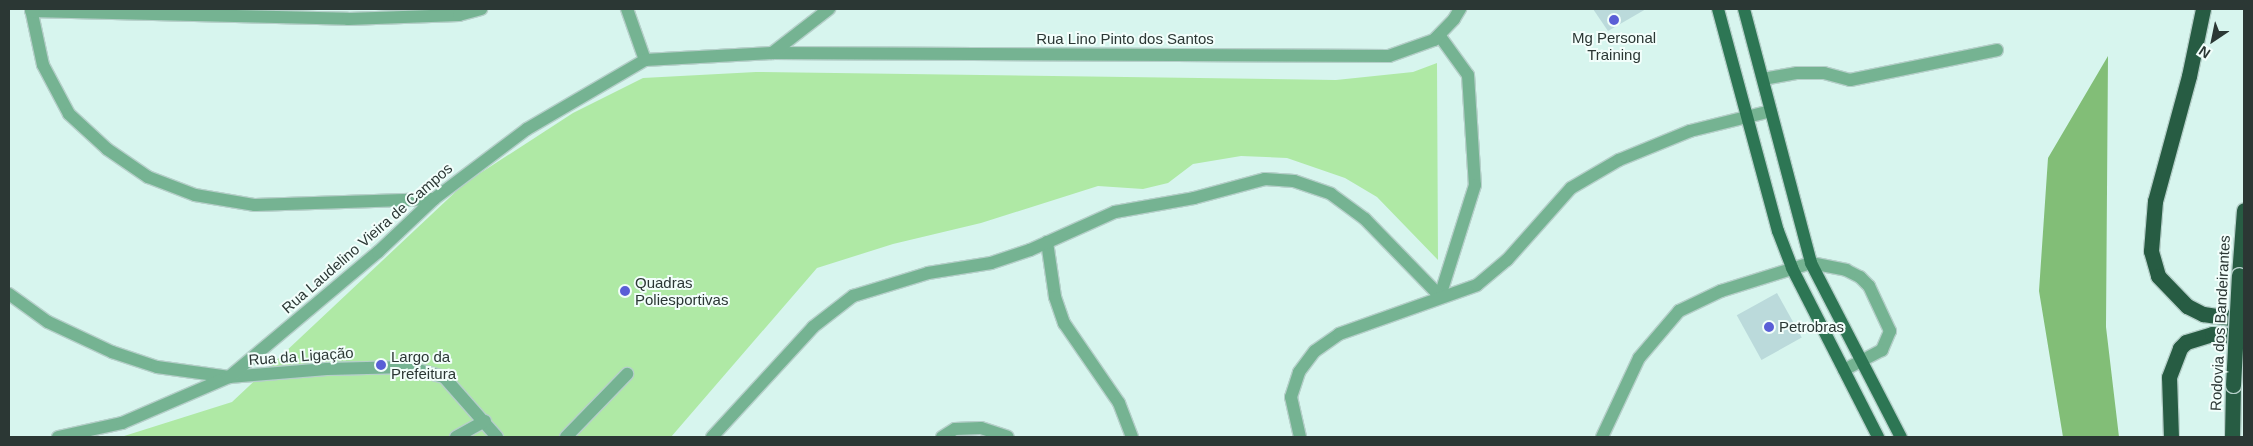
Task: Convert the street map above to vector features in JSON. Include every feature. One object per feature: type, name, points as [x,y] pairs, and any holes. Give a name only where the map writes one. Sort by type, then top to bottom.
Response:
[{"type":"highway","points":[[2203,9],[2189,76],[2155,201],[2151,250],[2158,276],[2187,306],[2204,314],[2244,320]]},
{"type":"highway","name":"Rodovia dos Bandeirantes","points":[[2232,437],[2233,385],[2244,210]]},
{"type":"highway","points":[[2171,437],[2169,377],[2180,348],[2186,342],[2212,334],[2244,337]]},
{"type":"main road","points":[[1718,9],[1745,118],[1778,231],[1792,268],[1878,437]]},
{"type":"main road","points":[[1744,9],[1811,263],[1901,437]]},
{"type":"street","points":[[434,199],[255,205],[195,196],[148,177],[106,149],[69,114],[43,65],[31,10],[348,19],[459,15],[481,9]]},
{"type":"street","points":[[627,9],[645,60]]},
{"type":"street","points":[[772,53],[829,9]]},
{"type":"street","name":"Rua Lino Pinto dos Santos","points":[[772,53],[1389,56],[1434,40],[1460,9]]},
{"type":"street","points":[[1439,35],[1468,75],[1474,185],[1440,296]]},
{"type":"street","points":[[1763,79],[1806,73],[1824,73],[1850,80],[1997,50]]},
{"type":"street","name":"Rua Laudelino Vieira de Campos","points":[[58,437],[122,423],[229,377],[378,252],[434,199],[527,129],[645,60],[772,53]]},
{"type":"street","points":[[1300,437],[1291,397],[1299,372],[1315,350],[1340,334],[1440,296],[1477,285],[1507,260],[1571,188],[1619,160],[1690,131],[1771,111]]},
{"type":"street","points":[[712,437],[813,327],[853,296],[928,273],[991,262],[1047,242],[1115,212],[1194,198],[1265,179],[1294,181],[1331,194],[1365,219],[1440,296]]},
{"type":"street","points":[[1047,242],[1055,297],[1064,323],[1119,403],[1132,437]]},
{"type":"street","points":[[1602,437],[1639,358],[1679,311],[1721,291],[1792,268],[1811,263],[1846,270],[1869,286],[1890,331],[1882,350],[1844,370]]},
{"type":"street","points":[[9,294],[48,322],[112,352],[157,368],[229,377]]},
{"type":"street","name":"Rua da Ligação","points":[[229,377],[327,369],[407,367],[444,377],[485,421],[497,437]]},
{"type":"street","points":[[566,437],[627,374]]},
{"type":"street","points":[[456,437],[485,421]]},
{"type":"street","points":[[942,437],[955,429],[982,428],[1008,437]]},
{"type":"green space","points":[[2108,56],[2106,327],[2119,437],[2063,437],[2039,291],[2048,158]]},
{"type":"green space","points":[[1437,63],[1438,260],[1377,197],[1345,178],[1287,158],[1241,156],[1193,164],[1168,183],[1143,189],[1098,186],[981,223],[893,244],[817,268],[671,437],[121,437],[232,402],[465,183],[573,113],[643,78],[756,72],[1336,80],[1413,72]]},
{"type":"building","name":"Mg Personal Training","points":[[1593,9],[1646,9],[1608,31]]},
{"type":"building","name":"Petrobras","points":[[1777,293],[1802,338],[1761,360],[1737,315]]},
{"type":"place","name":"Mg Personal Training","points":[[1614,20]]},
{"type":"place","name":"Quadras Poliesportivas","points":[[625,291]]},
{"type":"place","name":"Petrobras","points":[[1769,327]]},
{"type":"place","name":"Largo da Prefeitura","points":[[381,365]]}]
